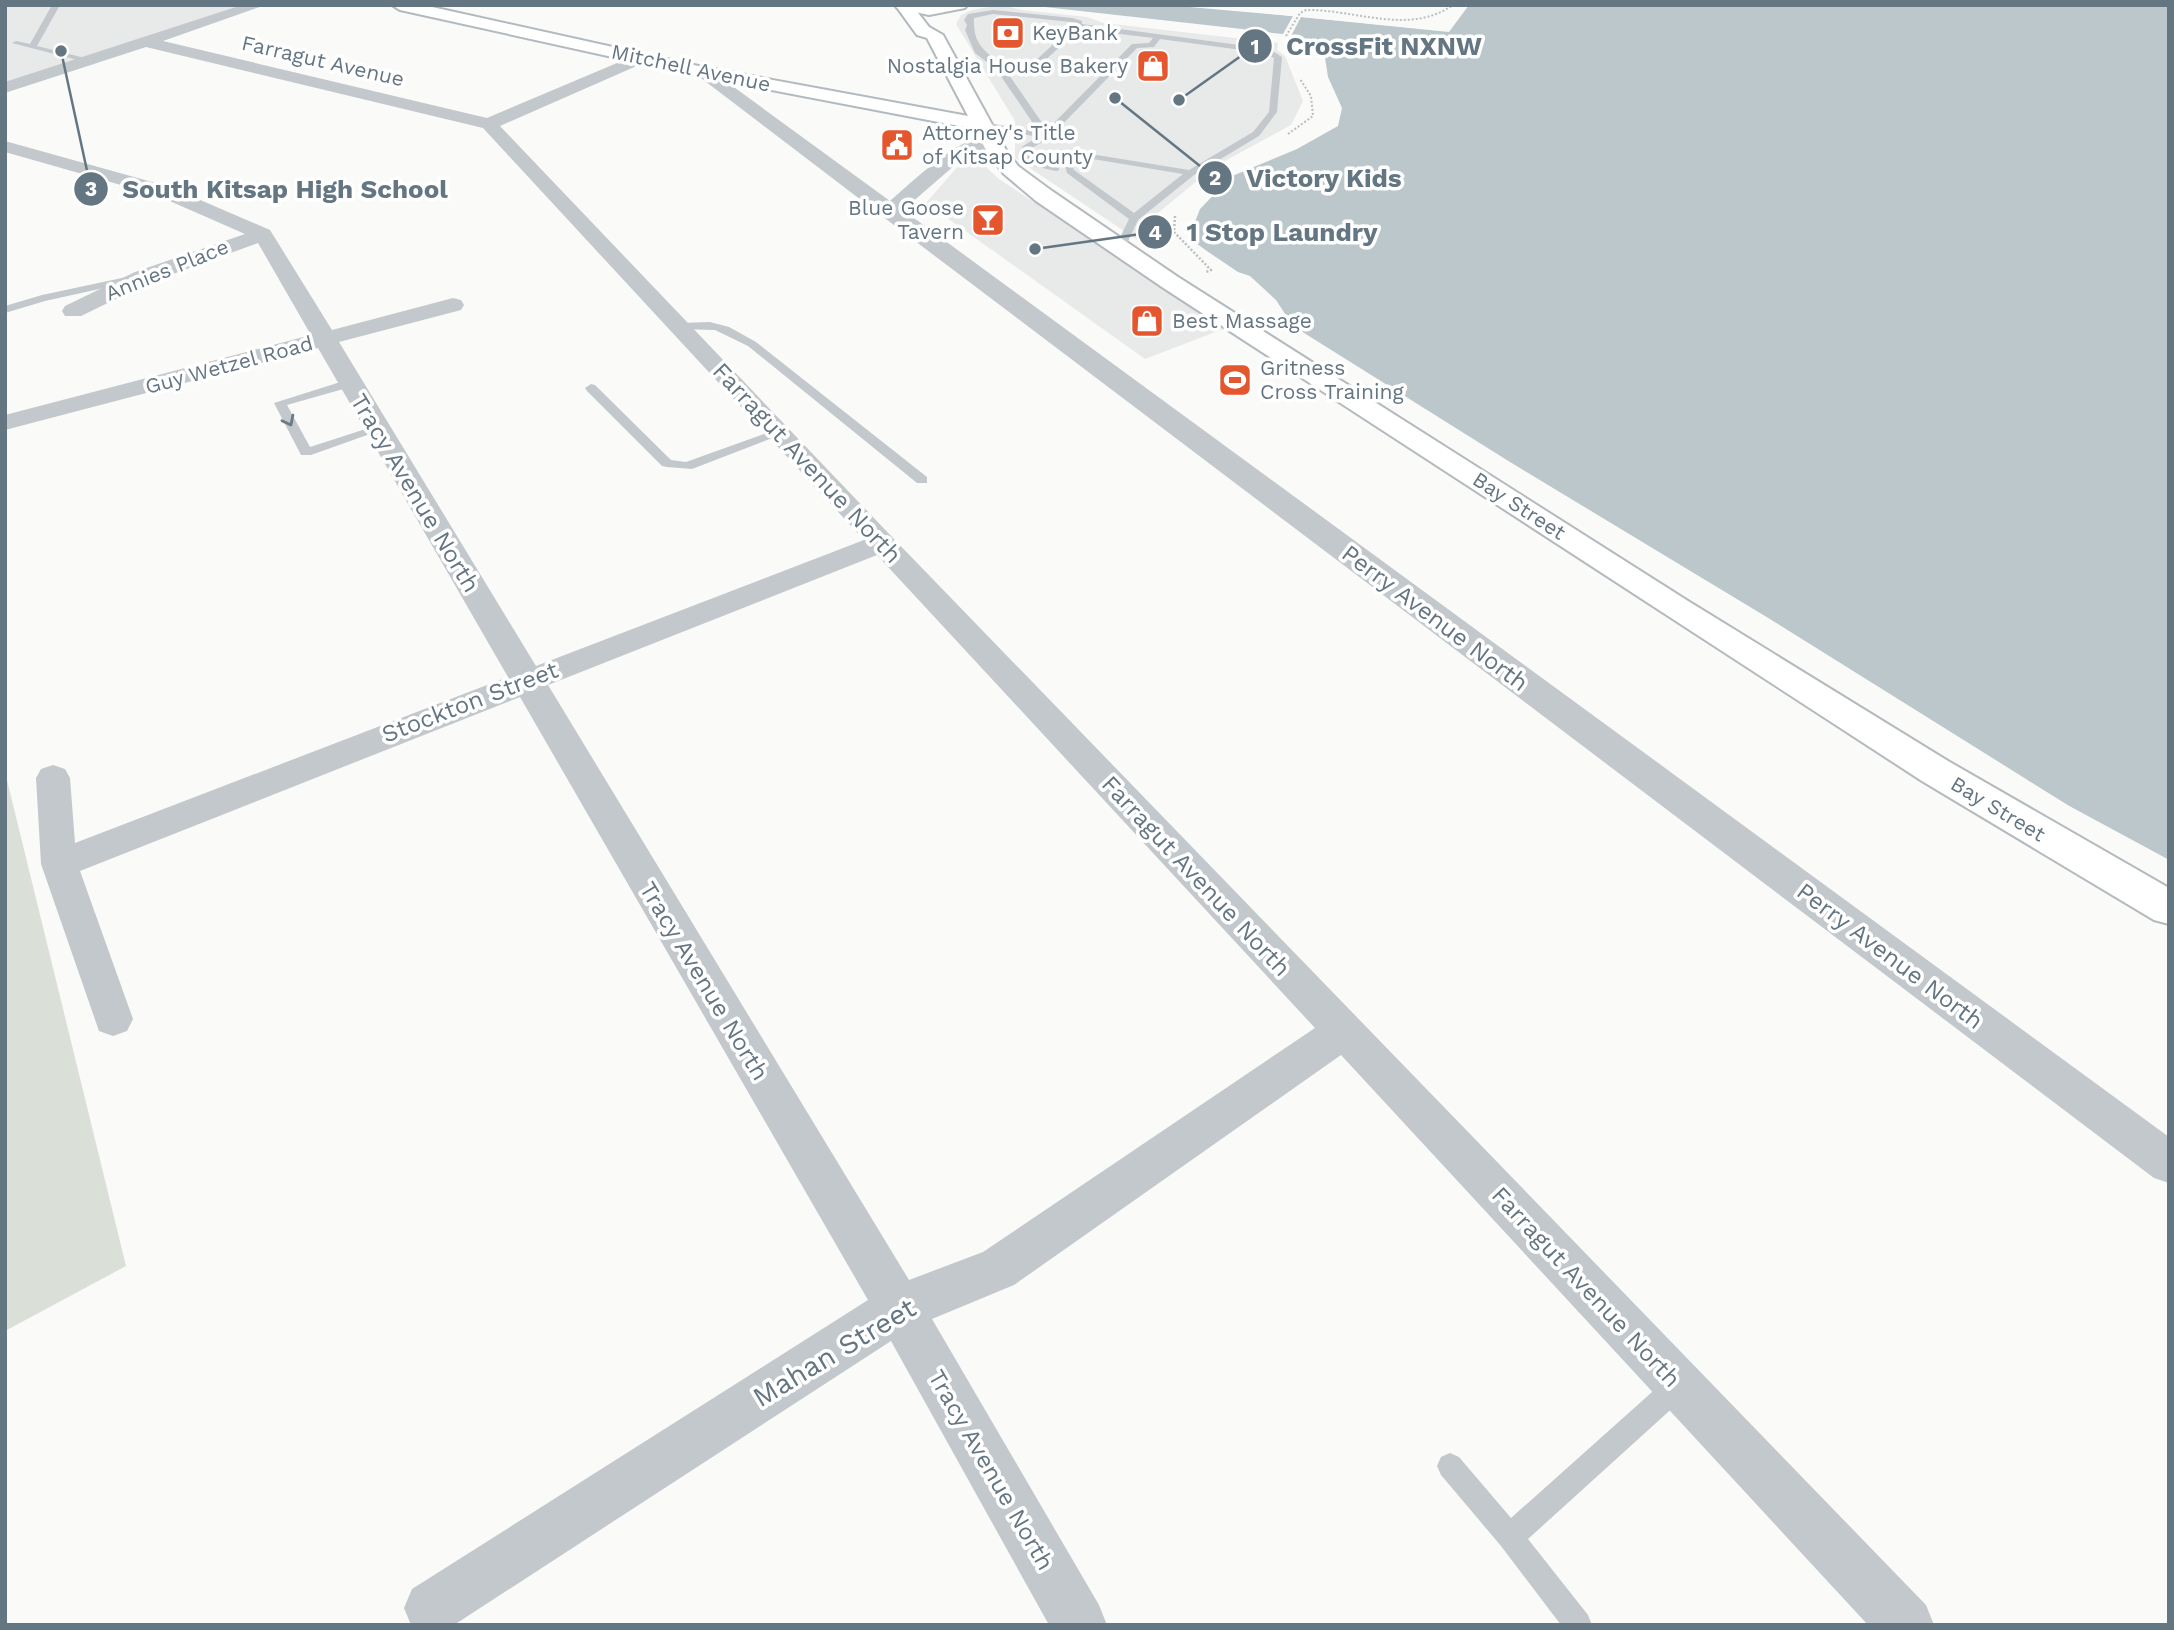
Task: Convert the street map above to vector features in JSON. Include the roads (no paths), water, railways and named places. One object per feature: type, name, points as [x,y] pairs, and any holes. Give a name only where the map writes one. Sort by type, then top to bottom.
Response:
[{"type":"main road","name":"Mitchell Avenue","points":[[400,5],[431,8],[703,72],[987,132]]},
{"type":"main road","points":[[904,6],[921,10],[952,7]]},
{"type":"main road","name":"Bay Street","points":[[904,6],[923,31],[934,35],[1011,170],[1120,248],[1699,623],[1958,785],[2169,908]]},
{"type":"main road","points":[[934,35],[940,30],[938,16],[952,7]]},
{"type":"street","points":[[5,88],[258,5]]},
{"type":"street","name":"Farragut Avenue","points":[[145,42],[489,124]]},
{"type":"street","points":[[489,124],[642,58]]},
{"type":"street","name":"Perry Avenue North","points":[[703,72],[2169,1163]]},
{"type":"street","name":"Farragut Avenue North","points":[[489,124],[881,543],[1906,1625]]},
{"type":"street","points":[[889,212],[949,159],[987,132]]},
{"type":"street","points":[[5,146],[163,191],[262,234]]},
{"type":"street","name":"Annies Place","points":[[73,311],[143,277],[262,234]]},
{"type":"street","name":"Tracy Avenue North","points":[[262,234],[899,1308],[1079,1625]]},
{"type":"street","name":"Guy Wetzel Road","points":[[5,423],[453,305]]},
{"type":"street","name":"Stockton Street","points":[[59,864],[881,543]]},
{"type":"street","points":[[53,778],[59,864],[113,1019]]},
{"type":"street","name":"Mahan Street","points":[[431,1608],[899,1308],[998,1269],[1343,1031]]},
{"type":"lane","points":[[32,47],[56,5]]},
{"type":"lane","points":[[752,5],[758,5]]},
{"type":"lane","points":[[986,5],[993,12]]},
{"type":"lane","points":[[1077,26],[1079,23],[1072,20],[993,12],[971,16],[968,20],[971,25],[969,30],[978,51],[999,67],[1046,136],[1063,152],[1070,171],[1134,218]]},
{"type":"lane","points":[[999,67],[1035,65],[1077,26],[1266,51],[1278,57],[1273,112],[1256,134],[1191,173],[1134,218],[1120,248]]},
{"type":"lane","points":[[1036,144],[1135,47],[1151,45],[1160,36]]},
{"type":"lane","points":[[16,43],[86,61]]},
{"type":"lane","points":[[987,132],[1046,136]]},
{"type":"lane","points":[[1063,152],[1191,173]]},
{"type":"lane","points":[[5,310],[67,292],[143,277]]},
{"type":"lane","points":[[679,326],[708,323],[724,328],[752,344],[922,480]]},
{"type":"lane","points":[[350,383],[280,403],[306,452],[378,429]]},
{"type":"lane","points":[[591,388],[667,463],[673,465],[687,466],[779,433]]},
{"type":"lane","points":[[1510,1537],[1679,1385]]},
{"type":"lane","points":[[1450,1466],[1510,1537],[1578,1625]]},
{"type":"place","name":"KeyBank","points":[[1008,33]]},
{"type":"place","name":"South Kitsap High School","points":[[61,51]]},
{"type":"place","name":"Nostalgia House Bakery","points":[[1153,66]]},
{"type":"place","name":"Victory Kids","points":[[1115,98]]},
{"type":"place","name":"CrossFit NXNW","points":[[1179,100]]},
{"type":"place","name":"Attorney's Title of Kitsap County","points":[[897,145]]},
{"type":"place","name":"Blue Goose Tavern","points":[[988,220]]},
{"type":"place","name":"1 Stop Laundry","points":[[1035,249]]},
{"type":"place","name":"Best Massage","points":[[1147,321]]},
{"type":"place","name":"Gritness Cross Training","points":[[1235,380]]}]
